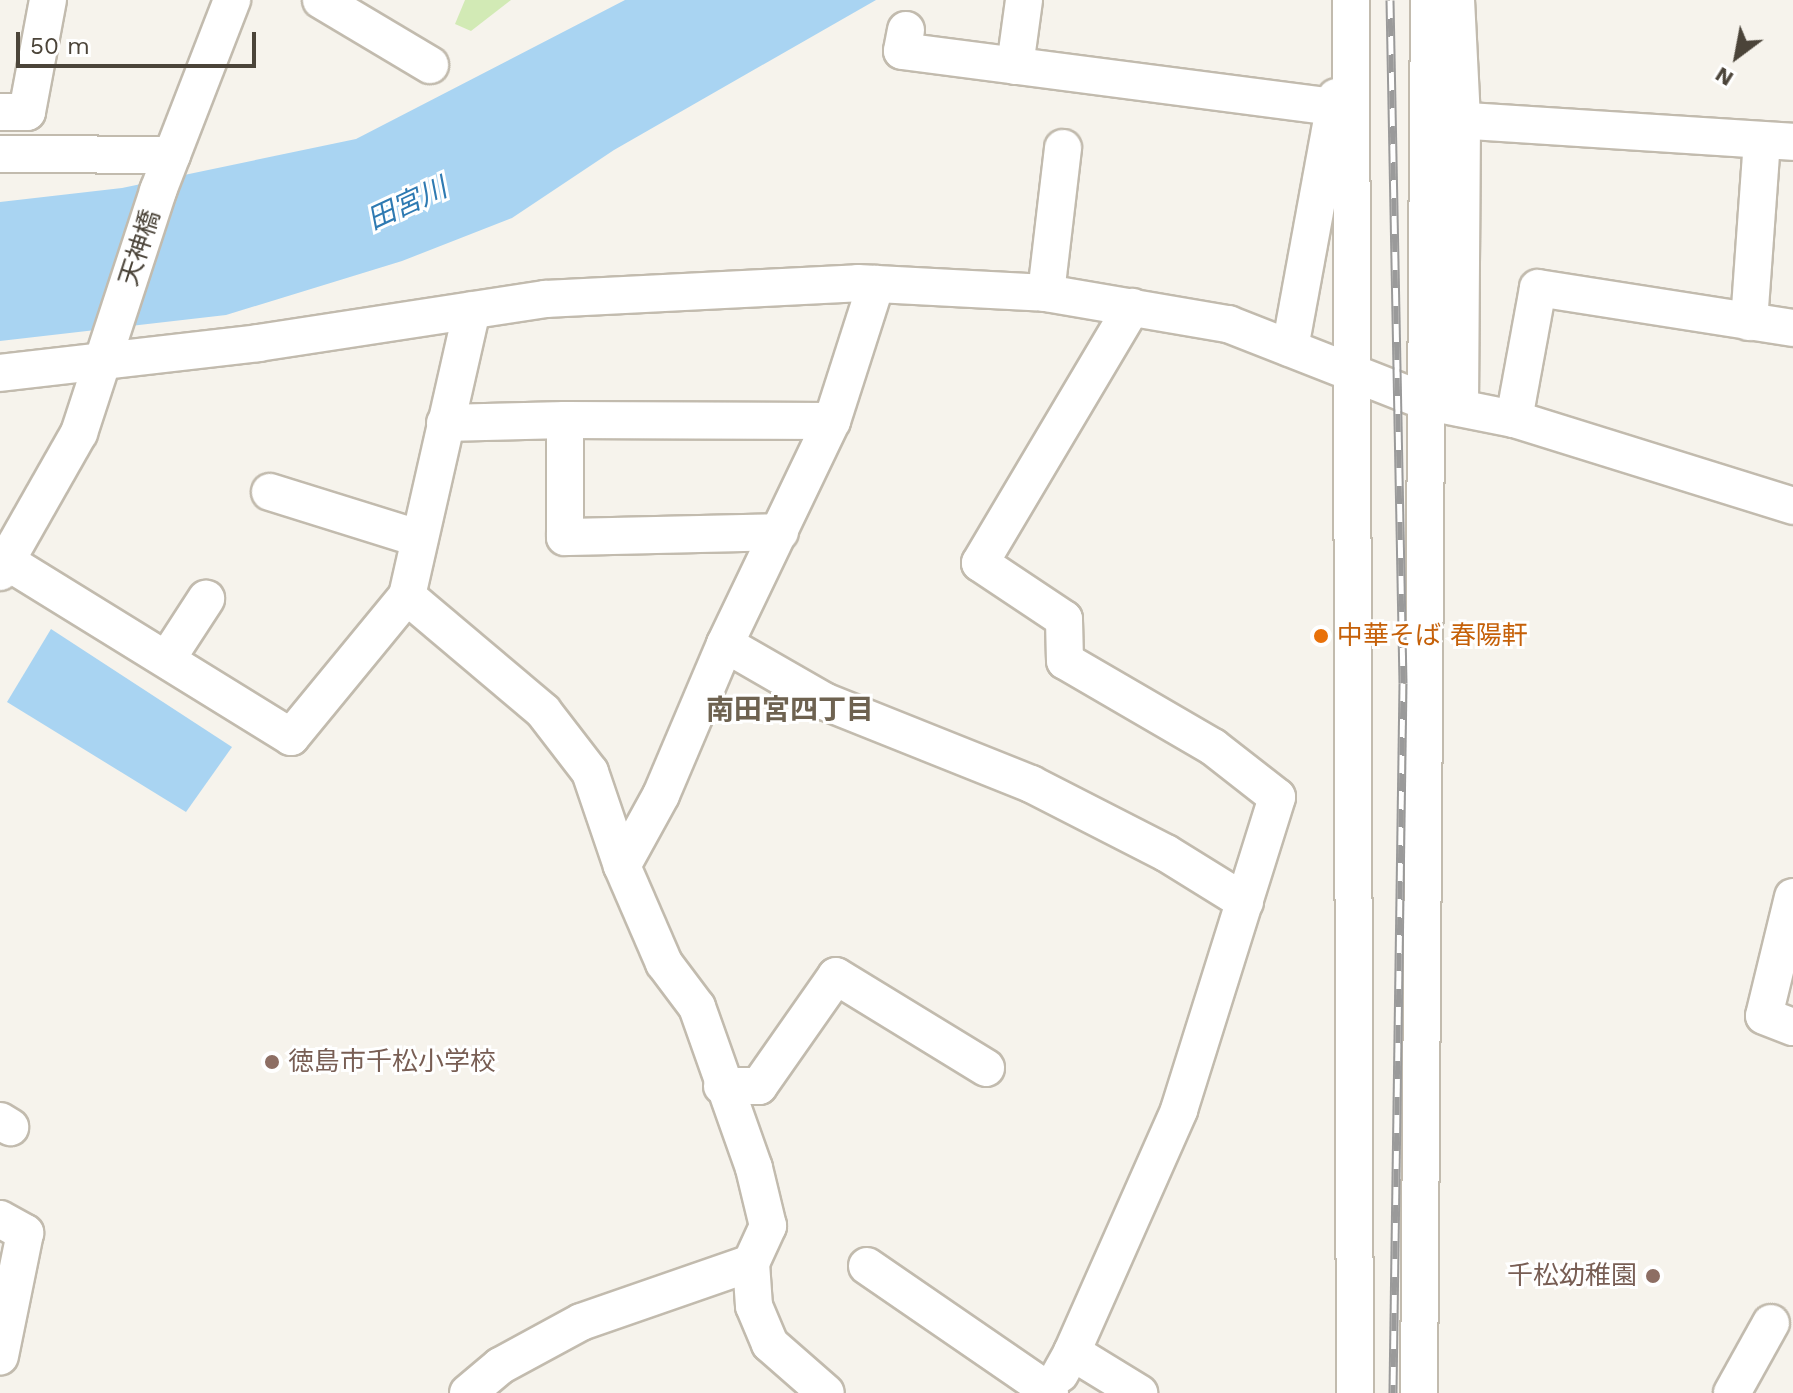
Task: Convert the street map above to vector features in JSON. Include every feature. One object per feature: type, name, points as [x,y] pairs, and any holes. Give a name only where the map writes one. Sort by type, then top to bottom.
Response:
[{"type":"street","points":[[0,112],[27,112],[48,0]]},
{"type":"street","name":"天神橋","points":[[3,567],[79,433],[172,155],[232,0]]},
{"type":"street","points":[[321,0],[369,13],[430,65]]},
{"type":"street","points":[[1015,66],[1024,0]]},
{"type":"street","points":[[1351,0],[1355,1393]]},
{"type":"street","points":[[1429,0],[1446,119],[1460,408]]},
{"type":"street","points":[[1419,1393],[1424,401],[1456,0]]},
{"type":"street","points":[[906,30],[902,51],[1334,107]]},
{"type":"street","points":[[1290,348],[1334,107],[1352,56]]},
{"type":"street","points":[[1446,119],[1777,141],[1749,322]]},
{"type":"street","points":[[1046,293],[1063,148]]},
{"type":"street","points":[[0,154],[172,155]]},
{"type":"street","points":[[622,866],[661,795],[725,644],[832,421],[876,284]]},
{"type":"street","points":[[0,373],[107,352],[694,287],[876,284],[1046,293],[1228,324],[1424,401],[1514,419],[1793,506]]},
{"type":"street","points":[[1514,419],[1538,288],[1793,328]]},
{"type":"street","points":[[867,1266],[1050,1392],[1072,1352],[1179,1110],[1277,797],[1213,747],[1065,661],[1064,619],[980,563],[1132,307]]},
{"type":"street","points":[[3,567],[167,659],[291,737],[407,596],[472,310]]},
{"type":"street","points":[[565,420],[565,537],[780,532]]},
{"type":"street","points":[[445,423],[832,421]]},
{"type":"street","points":[[270,492],[418,538]]},
{"type":"street","points":[[407,596],[543,711],[590,772],[622,866],[664,963],[697,1007],[722,1086],[754,1168],[768,1226],[751,1263],[754,1306],[770,1344],[826,1393]]},
{"type":"street","points":[[167,659],[206,599]]},
{"type":"street","points":[[725,644],[826,702],[1031,784],[1166,853],[1245,902]]},
{"type":"street","points":[[1793,897],[1764,1016],[1793,1027]]},
{"type":"street","points":[[722,1086],[759,1086],[836,976],[986,1068]]},
{"type":"street","points":[[0,1219],[25,1233],[0,1356]]},
{"type":"street","points":[[468,1393],[500,1366],[581,1322],[751,1263]]},
{"type":"street","points":[[1732,1393],[1771,1323]]},
{"type":"street","points":[[1072,1352],[1139,1393]]},
{"type":"green space","points":[[465,0],[511,0],[471,31],[455,24]]},
{"type":"water","name":"田宮川","points":[[625,0],[876,0],[614,150],[512,218],[402,261],[226,315],[0,341],[0,202],[122,188],[356,139]]},
{"type":"water","points":[[51,629],[232,747],[186,812],[7,702]]},
{"type":"railway","points":[[1390,0],[1403,683],[1393,1393]]},
{"type":"place","name":"中華そば 春陽軒","points":[[1321,636]]},
{"type":"place","name":"徳島市千松小学校","points":[[272,1062]]},
{"type":"place","name":"千松幼稚園","points":[[1653,1276]]},
{"type":"district","name":"南田宮四丁目","points":[[790,710]]}]
